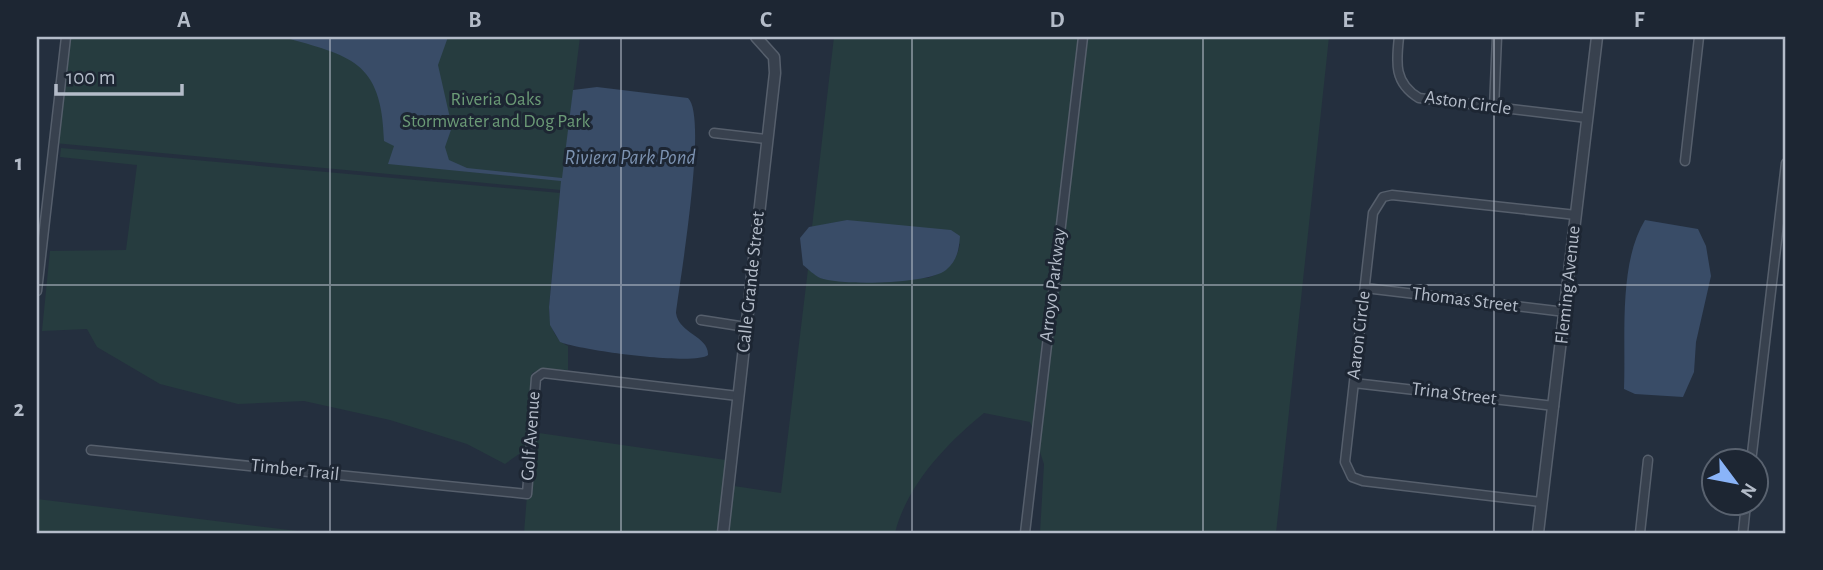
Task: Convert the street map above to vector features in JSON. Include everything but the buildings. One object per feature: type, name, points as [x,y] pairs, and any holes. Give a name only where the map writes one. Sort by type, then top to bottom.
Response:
[{"type":"street","points":[[37,291],[66,37]]},
{"type":"street","name":"Calle Grande Street","points":[[723,533],[775,73],[774,57],[756,37]]},
{"type":"street","name":"Arroyo Parkway","points":[[1025,533],[1083,37]]},
{"type":"street","name":"Aston Circle","points":[[1399,37],[1396,64],[1401,82],[1419,98],[1587,118]]},
{"type":"street","points":[[1494,108],[1497,37]]},
{"type":"street","name":"Fleming Avenue","points":[[1538,533],[1597,37]]},
{"type":"street","points":[[1685,161],[1699,37]]},
{"type":"street","points":[[714,133],[767,139]]},
{"type":"street","points":[[1753,448],[1786,163]]},
{"type":"street","name":"Aaron Circle","points":[[1541,502],[1363,481],[1352,477],[1345,462],[1373,213],[1383,198],[1392,195],[1576,215]]},
{"type":"street","name":"Thomas Street","points":[[1365,288],[1565,312]]},
{"type":"street","points":[[701,320],[746,327]]},
{"type":"street","name":"Golf Avenue","points":[[527,494],[536,378],[552,373],[738,397]]},
{"type":"street","name":"Trina Street","points":[[1353,383],[1554,406]]},
{"type":"street","name":"Timber Trail","points":[[91,450],[527,494]]},
{"type":"street","points":[[1640,533],[1648,460]]},
{"type":"green space","name":"Riveria Oaks Stormwater and Dog Park","points":[[66,37],[580,37],[561,190],[54,143]]},
{"type":"green space","points":[[834,37],[1078,37],[1032,427],[1030,422],[984,413],[942,452],[918,482],[895,533],[728,533],[734,486],[781,493],[808,269],[820,278],[928,278],[949,266],[956,257],[960,244],[847,220],[812,227]]},
{"type":"green space","points":[[1088,37],[1329,37],[1276,533],[1040,533],[1044,464],[1039,449]]},
{"type":"green space","points":[[61,148],[560,193],[549,307],[555,335],[568,346],[568,370],[542,369],[532,373],[526,449],[505,464],[467,444],[390,420],[304,401],[238,404],[160,384],[97,347],[87,329],[42,331],[50,251],[126,250],[137,165],[60,157]]},
{"type":"green space","points":[[532,432],[733,461],[723,533],[524,533]]},
{"type":"green space","points":[[37,499],[314,533],[37,533]]},
{"type":"water","name":"Riviera Park Pond","points":[[283,37],[448,37],[438,65],[452,127],[445,147],[449,160],[467,168],[562,178],[573,90],[597,87],[688,98],[693,111],[694,165],[676,313],[682,326],[704,343],[708,355],[699,358],[660,358],[612,353],[560,342],[550,325],[549,307],[561,181],[388,164],[394,146],[384,141],[377,93],[369,78],[358,66],[344,57]]},
{"type":"water","points":[[847,220],[951,230],[960,236],[957,255],[946,270],[923,278],[865,283],[820,278],[803,265],[800,238],[809,227]]},
{"type":"water","points":[[1645,220],[1698,229],[1706,246],[1711,276],[1696,342],[1694,372],[1683,397],[1635,394],[1624,389],[1627,279],[1636,238]]}]
